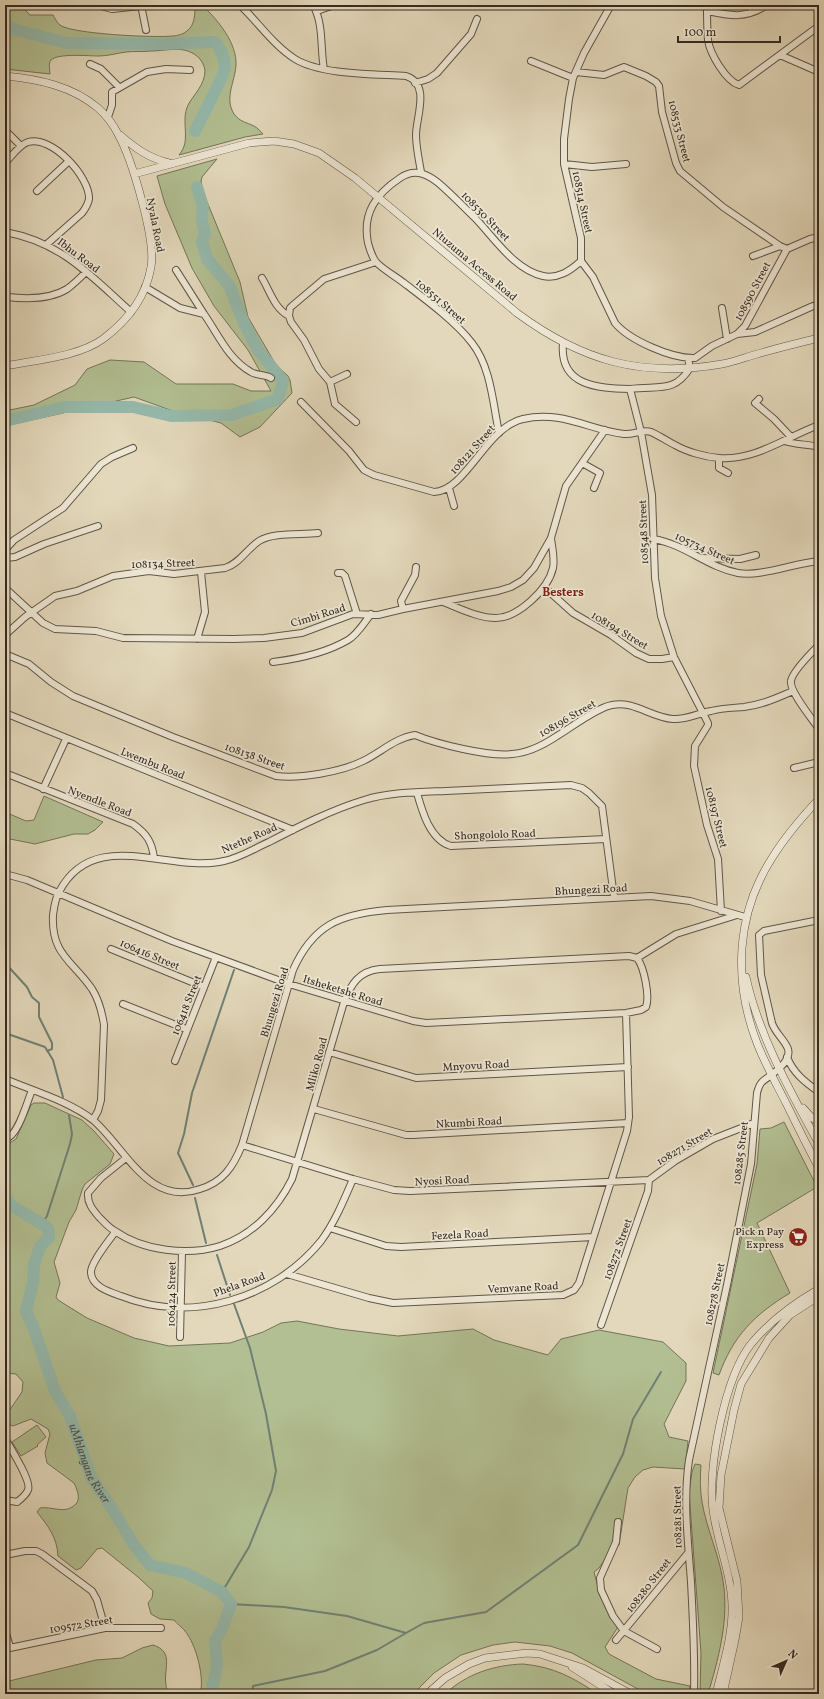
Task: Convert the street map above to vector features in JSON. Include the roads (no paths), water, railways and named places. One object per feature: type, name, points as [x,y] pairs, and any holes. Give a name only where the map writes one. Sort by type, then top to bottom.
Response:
[{"type":"street","points":[[97,5],[112,9],[141,5],[146,30]]},
{"type":"street","points":[[240,5],[291,56],[302,62],[324,69],[406,76],[416,83],[421,93],[416,137],[421,172],[406,174],[400,178],[378,197],[370,209],[366,225],[366,234],[369,246],[376,262],[324,279],[290,308],[289,316],[291,322],[304,340],[319,369],[330,382],[335,404],[356,422]]},
{"type":"street","points":[[313,5],[320,20],[321,56],[324,69]]},
{"type":"street","points":[[317,11],[334,5]]},
{"type":"street","name":"108514 Street","points":[[581,261],[581,238],[564,164],[564,131],[576,72],[584,53],[611,5]]},
{"type":"street","points":[[767,5],[753,13],[742,15],[730,15],[707,8],[708,41],[710,47],[723,71],[732,82],[739,85],[819,26]]},
{"type":"street","points":[[416,83],[428,79],[437,73],[471,34],[477,19]]},
{"type":"street","points":[[780,55],[819,72]]},
{"type":"street","points":[[531,61],[574,78]]},
{"type":"street","points":[[90,64],[101,70],[119,87]]},
{"type":"street","name":"108533 Street","points":[[576,72],[604,75],[624,67],[656,82],[660,88],[662,112],[676,163],[680,171],[723,207],[780,246]]},
{"type":"street","points":[[108,117],[112,105],[112,94],[119,87],[147,72],[166,69],[190,70]]},
{"type":"street","name":"Nyala Road","points":[[5,76],[40,81],[69,90],[87,99],[108,117],[118,134],[134,174],[150,238],[152,254],[151,269],[145,287],[131,312],[113,331],[88,347],[64,355],[5,366]]},
{"type":"street","points":[[5,130],[21,146]]},
{"type":"street","points":[[118,134],[143,154],[171,164]]},
{"type":"street","name":"Ntuzuma Access Road","points":[[134,174],[249,143],[265,141],[284,142],[319,153],[335,163],[378,197],[538,328],[563,343],[630,366],[653,369],[690,368],[724,364],[819,338]]},
{"type":"street","points":[[5,163],[21,146],[28,142],[41,142],[56,150],[68,161],[84,182],[89,200],[82,213],[47,244]]},
{"type":"street","points":[[37,191],[68,161]]},
{"type":"street","points":[[564,164],[592,167],[626,164]]},
{"type":"street","name":"108530 Street","points":[[421,172],[443,186],[511,256],[528,270],[544,276],[559,276],[581,261]]},
{"type":"street","name":"Ibhu Road","points":[[5,232],[26,236],[47,244],[67,256],[131,312]]},
{"type":"street","points":[[753,256],[780,246],[787,249],[810,239],[819,238]]},
{"type":"street","name":"108590 Street","points":[[688,358],[695,358],[737,334],[750,320],[787,249]]},
{"type":"street","points":[[563,343],[563,360],[569,372],[577,380],[591,385],[630,389],[673,386],[681,380],[690,368],[688,358],[645,344],[620,328],[615,323],[593,277],[581,261]]},
{"type":"street","name":"108551 Street","points":[[376,262],[417,293],[453,324],[473,344],[488,379],[499,433]]},
{"type":"street","points":[[176,270],[224,346],[252,373],[271,378]]},
{"type":"street","points":[[7,297],[31,297],[59,292],[67,289],[86,272]]},
{"type":"street","points":[[262,278],[274,302],[289,316]]},
{"type":"street","points":[[145,287],[180,308],[204,314]]},
{"type":"street","points":[[737,334],[755,332],[813,306]]},
{"type":"street","points":[[722,308],[727,339]]},
{"type":"street","points":[[330,382],[347,374]]},
{"type":"street","name":"108548 Street","points":[[630,389],[641,432],[652,495],[656,595],[664,631],[674,656],[703,712],[708,725],[704,731]]},
{"type":"street","points":[[757,401],[791,437]]},
{"type":"street","name":"108121 Street","points":[[301,402],[349,451],[364,470],[371,474],[432,492],[439,492],[449,488],[499,433],[518,420],[544,416],[568,419],[624,434],[650,432],[680,447],[719,458]]},
{"type":"street","points":[[728,473],[720,468],[719,458],[747,455],[762,451],[819,425]]},
{"type":"street","name":"Cimbi Road","points":[[5,588],[47,626],[60,630],[96,631],[124,638],[249,639],[298,633],[357,614],[378,615],[498,591],[516,584],[526,578],[534,568],[551,538],[564,489],[605,430]]},
{"type":"street","points":[[784,440],[798,445],[819,447]]},
{"type":"street","points":[[5,550],[17,538],[63,508],[102,464],[112,457],[133,448]]},
{"type":"street","points":[[582,462],[600,473],[594,488]]},
{"type":"street","points":[[449,488],[452,504],[454,506]]},
{"type":"street","points":[[5,558],[15,557],[44,544],[98,526]]},
{"type":"street","name":"108134 Street","points":[[5,635],[26,617],[55,596],[77,591],[118,574],[149,571],[174,574],[201,572],[228,567],[254,544],[265,538],[318,534]]},
{"type":"street","points":[[443,602],[486,617],[502,617],[511,615],[522,608],[544,587],[550,577],[554,560],[551,538]]},
{"type":"street","name":"105734 Street","points":[[653,539],[674,544],[717,566],[738,573],[746,574],[819,561]]},
{"type":"street","points":[[701,558],[740,559],[756,555]]},
{"type":"street","points":[[403,609],[401,601],[415,575],[416,567]]},
{"type":"street","points":[[197,638],[205,612],[201,572]]},
{"type":"street","points":[[338,573],[342,573],[345,576],[357,614]]},
{"type":"street","name":"108194 Street","points":[[544,587],[573,613],[611,635],[636,653],[649,659],[662,659],[674,656]]},
{"type":"street","points":[[273,662],[302,658],[347,641],[360,629],[371,614]]},
{"type":"street","points":[[819,644],[792,678],[790,683],[793,691],[819,729]]},
{"type":"street","name":"108138 Street","points":[[5,654],[29,664],[51,682],[73,696],[173,737],[276,776],[292,778],[310,776],[353,765],[361,762],[398,740],[415,735]]},
{"type":"street","name":"108196 Street","points":[[415,735],[442,744],[492,753],[513,754],[534,748],[555,738],[601,709],[613,704],[629,705],[661,717],[674,719],[687,718],[703,712],[744,707],[772,701],[793,691]]},
{"type":"street","name":"Lwembu Road","points":[[5,713],[293,830]]},
{"type":"street","points":[[415,735],[416,728]]},
{"type":"street","name":"108197 Street","points":[[704,731],[695,746],[694,766],[718,860],[721,910]]},
{"type":"street","points":[[43,790],[66,739]]},
{"type":"street","points":[[794,768],[819,762]]},
{"type":"street","name":"Nyendle Road","points":[[5,773],[43,790],[133,824],[148,838],[152,844],[154,858]]},
{"type":"street","name":"Ntethe Road","points":[[93,1120],[98,1112],[101,1100],[104,1025],[99,1003],[95,994],[64,957],[59,948],[54,933],[53,922],[58,893],[76,870],[92,860],[113,855],[154,858],[189,863],[224,861],[345,806],[366,799],[385,795],[563,785],[582,788],[594,797],[602,806],[614,897]]},
{"type":"street","name":"Shongololo Road","points":[[417,793],[421,806],[433,831],[440,841],[451,846],[606,839]]},
{"type":"street","points":[[819,799],[772,858],[756,886],[745,917],[741,968],[747,1012],[757,1044],[819,1168]]},
{"type":"street","name":"Itsheketshe Road","points":[[5,874],[27,880],[216,957],[288,984],[344,1002],[413,1021],[426,1023],[626,1013],[641,1010],[646,1007],[647,998],[644,975],[637,958]]},
{"type":"street","name":"Bhungezi Road","points":[[5,1079],[66,1104],[93,1120],[126,1158],[147,1179],[160,1187],[174,1191],[195,1191],[214,1184],[226,1175],[237,1158],[288,984],[298,958],[311,940],[331,924],[351,915],[387,910],[614,897],[662,897],[690,901],[745,917]]},
{"type":"street","points":[[637,958],[676,934],[736,915]]},
{"type":"street","points":[[819,920],[764,931],[759,935],[761,975],[775,1031],[788,1048],[788,1057],[795,1071],[805,1082],[819,1092]]},
{"type":"street","name":"106416 Street","points":[[111,948],[204,987]]},
{"type":"street","points":[[742,955],[755,1013],[780,1068],[818,1140],[804,1140]]},
{"type":"street","name":"Mliko Road","points":[[126,1158],[95,1183],[88,1193],[88,1197],[94,1212],[115,1232],[150,1246],[182,1252],[221,1245],[253,1228],[270,1213],[280,1201],[292,1179],[314,1109],[344,1002],[348,992],[358,977],[372,970],[532,960],[629,956],[637,958]]},
{"type":"street","name":"106418 Street","points":[[175,1061],[186,1029],[216,957]]},
{"type":"street","points":[[123,1004],[186,1029]]},
{"type":"street","name":"Vemvane Road","points":[[287,1274],[369,1298],[393,1303],[563,1295],[574,1290],[579,1283],[612,1181],[628,1123],[626,1013]]},
{"type":"street","name":"Mnyovu Road","points":[[329,1052],[416,1078],[628,1067]]},
{"type":"street","name":"108285 Street","points":[[733,1251],[751,1164],[758,1089],[761,1083],[780,1068],[788,1057]]},
{"type":"street","points":[[5,1139],[9,1138],[16,1130],[32,1090]]},
{"type":"street","points":[[795,1096],[811,1117],[819,1122]]},
{"type":"street","name":"Nkumbi Road","points":[[314,1109],[413,1135],[628,1123]]},
{"type":"street","name":"108271 Street","points":[[649,1180],[674,1161],[713,1139],[754,1123]]},
{"type":"street","name":"Nyosi Road","points":[[242,1145],[394,1190],[410,1191],[649,1180]]},
{"type":"street","points":[[808,1148],[819,1147]]},
{"type":"street","name":"Phela Road","points":[[115,1232],[92,1268],[91,1275],[95,1282],[103,1288],[142,1303],[179,1308],[202,1307],[230,1301],[257,1291],[287,1274],[313,1250],[330,1228],[353,1179]]},
{"type":"street","name":"108272 Street","points":[[601,1325],[648,1192],[649,1180]]},
{"type":"street","name":"Fezela Road","points":[[330,1228],[386,1246],[401,1247],[593,1237]]},
{"type":"street","name":"108278 Street","points":[[715,1342],[733,1251]]},
{"type":"street","name":"106424 Street","points":[[180,1337],[179,1308],[182,1252]]},
{"type":"street","points":[[716,1694],[730,1629],[732,1606],[730,1582],[711,1499],[713,1460],[719,1430],[735,1375],[750,1345],[776,1318],[819,1289]]},
{"type":"street","points":[[723,1694],[739,1617],[737,1581],[719,1504],[721,1475],[734,1410],[741,1384],[769,1338],[790,1315],[819,1296]]},
{"type":"street","name":"108281 Street","points":[[694,1694],[695,1655],[685,1484],[715,1342]]},
{"type":"street","points":[[5,1438],[27,1478],[29,1487],[21,1500],[14,1502],[5,1500]]},
{"type":"street","points":[[618,1522],[616,1542],[601,1573],[600,1584],[613,1616],[624,1631],[657,1649]]},
{"type":"street","points":[[5,1555],[31,1550],[42,1554],[92,1591],[105,1628]]},
{"type":"street","name":"108280 Street","points":[[616,1640],[688,1552]]},
{"type":"street","name":"109572 Street","points":[[8,1648],[105,1628],[161,1628]]},
{"type":"street","points":[[5,1630],[8,1648]]},
{"type":"street","points":[[427,1694],[445,1678],[456,1671],[485,1658],[527,1653],[540,1654],[568,1665],[583,1668],[630,1694]]},
{"type":"street","points":[[568,1665],[614,1694]]},
{"type":"waterway","points":[[5,24],[16,30],[67,43],[164,44],[215,42],[222,54],[225,68],[217,88],[195,131]]},
{"type":"waterway","points":[[5,421],[64,407],[133,407],[171,416],[232,415],[278,399],[283,381],[258,350],[244,323],[229,285],[207,259],[202,242],[205,233],[202,222],[203,207],[197,187]]},
{"type":"waterway","points":[[5,963],[27,987],[32,997],[39,1003],[39,1017],[52,1043],[52,1049],[47,1051]]},
{"type":"waterway","points":[[193,1185],[178,1153],[184,1134],[192,1093],[234,970]]},
{"type":"waterway","points":[[5,1033],[45,1047],[53,1060],[63,1097]]},
{"type":"waterway","points":[[41,1225],[47,1216],[70,1144],[72,1134],[69,1115]]},
{"type":"waterway","name":"uMhlangane River","points":[[5,1198],[12,1206],[47,1227],[49,1232],[49,1237],[40,1247],[34,1265],[33,1282],[26,1311],[34,1329],[55,1391],[70,1416],[91,1477],[134,1545],[150,1565],[186,1573],[222,1592],[231,1604],[223,1627],[215,1641],[217,1666],[211,1694]]},
{"type":"waterway","points":[[195,1198],[206,1243]]},
{"type":"waterway","points":[[217,1255],[230,1295]]},
{"type":"waterway","points":[[222,1592],[249,1547],[272,1490],[276,1471],[266,1414],[250,1348],[234,1304]]},
{"type":"waterway","points":[[231,1604],[284,1607],[347,1616],[406,1633],[424,1623],[486,1612],[578,1545],[623,1454],[633,1419],[661,1372]]},
{"type":"waterway","points":[[252,1694],[253,1686],[325,1671],[377,1650],[406,1633]]},
{"type":"place","name":"Pick n Pay Express","points":[[798,1237]]},
{"type":"district","name":"Besters","points":[[563,592]]}]
